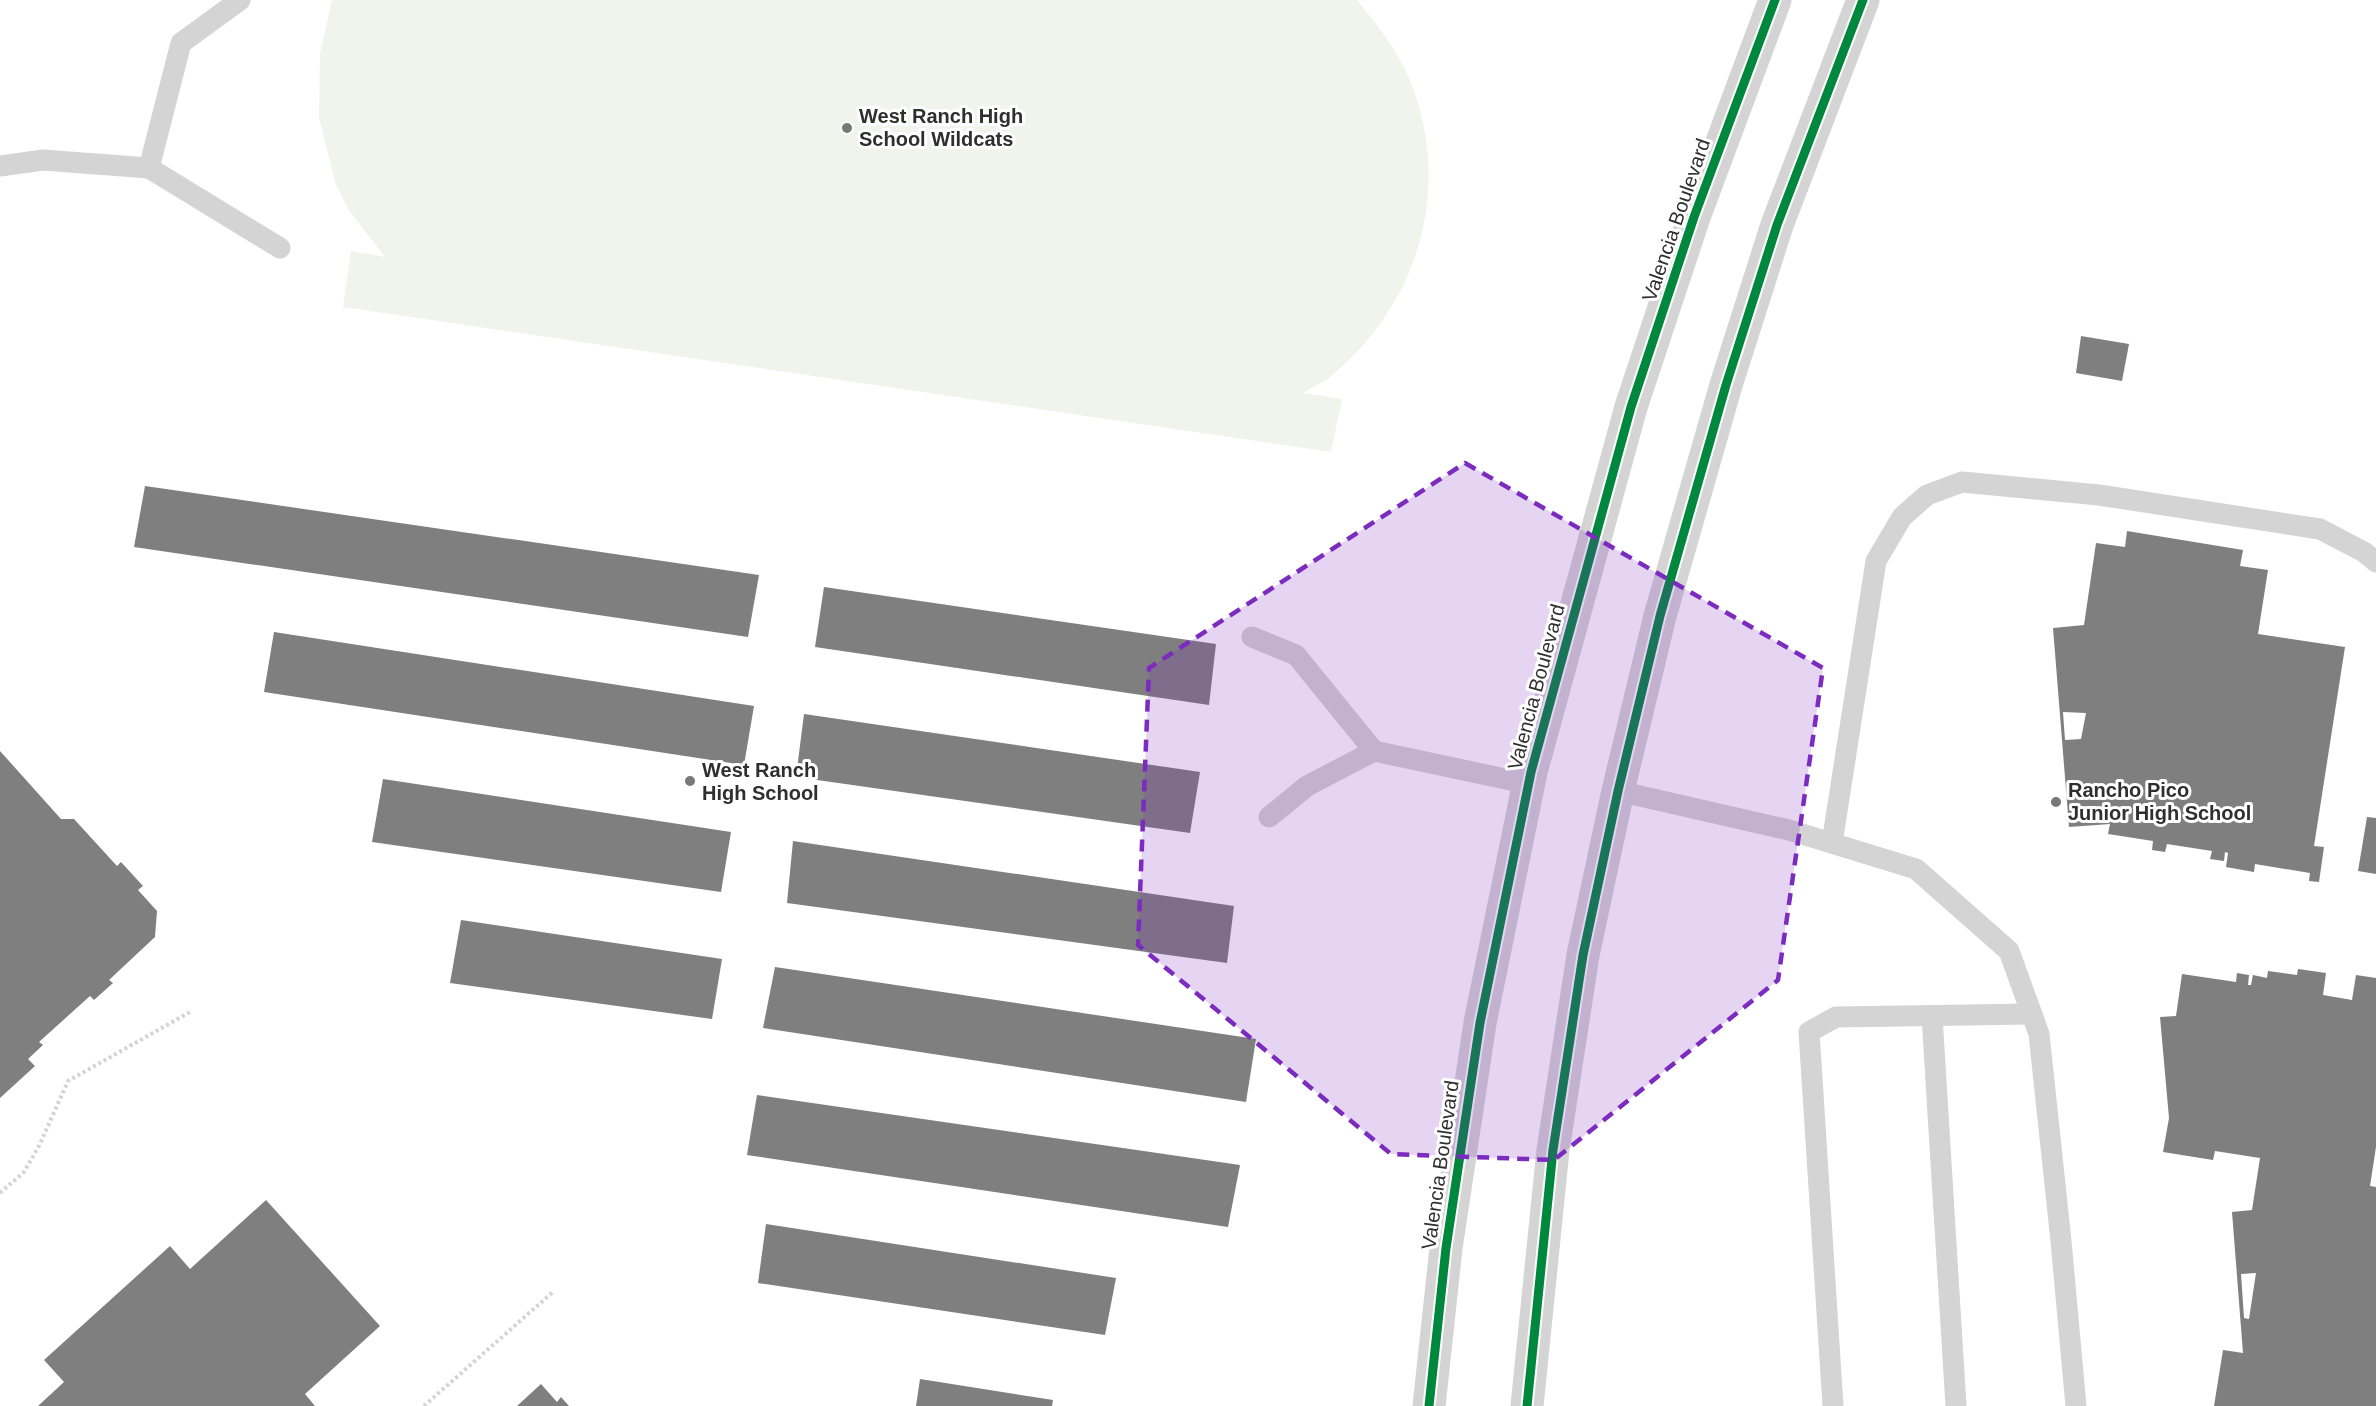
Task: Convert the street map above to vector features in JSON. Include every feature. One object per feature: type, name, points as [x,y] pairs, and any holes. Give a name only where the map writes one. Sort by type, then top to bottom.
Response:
[{"type":"street","name":"Valencia Boulevard","points":[[1429,1406],[1446,1248],[1480,1023],[1529,784],[1582,580],[1631,407],[1694,217],[1775,0]]},
{"type":"street","points":[[1527,1406],[1553,1150],[1583,955],[1618,791],[1660,616],[1730,375],[1777,225],[1863,0]]},
{"type":"lane","points":[[149,168],[181,43],[240,0]]},
{"type":"lane","points":[[0,166],[43,160],[149,168],[280,248]]},
{"type":"lane","points":[[1832,843],[1876,561],[1902,517],[1927,495],[1962,482],[2099,495],[2320,529],[2364,552],[2376,562]]},
{"type":"lane","points":[[1252,637],[1296,655],[1374,751],[1529,784]]},
{"type":"lane","points":[[1269,818],[1307,786],[1374,751]]},
{"type":"lane","points":[[1618,791],[1789,830],[1916,869],[2009,951],[2039,1034],[2076,1406]]},
{"type":"lane","points":[[1833,1406],[1809,1032],[1836,1017],[2032,1014]]},
{"type":"lane","points":[[1932,1016],[1956,1406]]},
{"type":"path","points":[[0,1194],[24,1172],[39,1146],[68,1081],[190,1012]]},
{"type":"path","points":[[424,1406],[554,1291]]},
{"type":"highlighted area","points":[[1465,463],[1823,668],[1778,980],[1554,1160],[1391,1154],[1138,945],[1149,668]]},
{"type":"shaded area","points":[[332,0],[1357,0],[1399,58],[1420,109],[1427,151],[1428,193],[1422,234],[1408,274],[1389,311],[1363,345],[1331,376],[1303,393],[1342,399],[1331,452],[343,307],[351,251],[385,257],[348,209],[335,182],[319,117],[320,54]]},
{"type":"building","points":[[2081,336],[2129,344],[2122,381],[2076,373]]},
{"type":"building","points":[[145,486],[759,575],[748,637],[134,547]]},
{"type":"building","points":[[2127,531],[2243,550],[2240,566],[2268,570],[2258,634],[2345,647],[2314,846],[2324,847],[2319,882],[2309,881],[2310,873],[2255,864],[2254,872],[2226,867],[2228,853],[2225,852],[2224,861],[2210,859],[2212,851],[2167,844],[2165,852],[2152,850],[2153,841],[2108,834],[2110,824],[2069,827],[2053,628],[2084,625],[2096,543],[2125,547]],"holes":[[[2063,712],[2086,713],[2081,739],[2065,740]]]},
{"type":"building","points":[[824,587],[1216,644],[1209,705],[815,647]]},
{"type":"building","points":[[274,632],[754,706],[744,765],[264,692]]},
{"type":"building","points":[[804,714],[1200,772],[1190,833],[796,777]]},
{"type":"building","points":[[0,751],[61,819],[74,819],[117,866],[121,862],[143,886],[138,890],[157,911],[155,937],[109,980],[113,983],[94,1000],[90,996],[39,1042],[43,1045],[28,1059],[35,1066],[0,1098]]},
{"type":"building","points":[[383,779],[731,832],[721,892],[372,842]]},
{"type":"building","points":[[2367,817],[2376,818],[2376,874],[2358,871]]},
{"type":"building","points":[[793,841],[1234,906],[1227,963],[787,903]]},
{"type":"building","points":[[461,920],[722,959],[712,1019],[450,983]]},
{"type":"building","points":[[775,967],[1256,1039],[1246,1102],[763,1028]]},
{"type":"building","points":[[2298,969],[2326,973],[2323,995],[2352,1000],[2356,975],[2376,978],[2376,1147],[2370,1186],[2376,1187],[2376,1406],[2214,1406],[2223,1350],[2243,1353],[2232,1212],[2252,1210],[2260,1158],[2215,1151],[2213,1160],[2163,1152],[2169,1118],[2160,1017],[2176,1016],[2182,974],[2236,982],[2237,973],[2249,975],[2248,985],[2251,985],[2253,975],[2267,978],[2268,971],[2297,975]],"holes":[[[2256,1273],[2249,1319],[2244,1318],[2241,1274]]]},
{"type":"building","points":[[757,1095],[1240,1165],[1228,1227],[747,1155]]},
{"type":"building","points":[[266,1200],[380,1326],[305,1394],[315,1406],[38,1406],[64,1382],[44,1360],[170,1246],[190,1269]]},
{"type":"building","points":[[766,1224],[1116,1278],[1105,1335],[758,1283]]},
{"type":"building","points":[[920,1379],[1053,1400],[1052,1406],[916,1406]]},
{"type":"building","points":[[541,1384],[557,1402],[561,1397],[569,1406],[517,1406]]},
{"type":"cycle path","points":[[1429,1406],[1446,1248],[1480,1023],[1531,772],[1631,407],[1694,217],[1775,0]]},
{"type":"cycle path","points":[[1527,1406],[1553,1150],[1583,955],[1618,791],[1660,616],[1726,385],[1777,225],[1863,0]]},
{"type":"place","name":"West Ranch High School Wildcats","points":[[847,128]]},
{"type":"place","name":"West Ranch High School","points":[[690,781]]},
{"type":"place","name":"Rancho Pico Junior High School","points":[[2056,802]]}]
